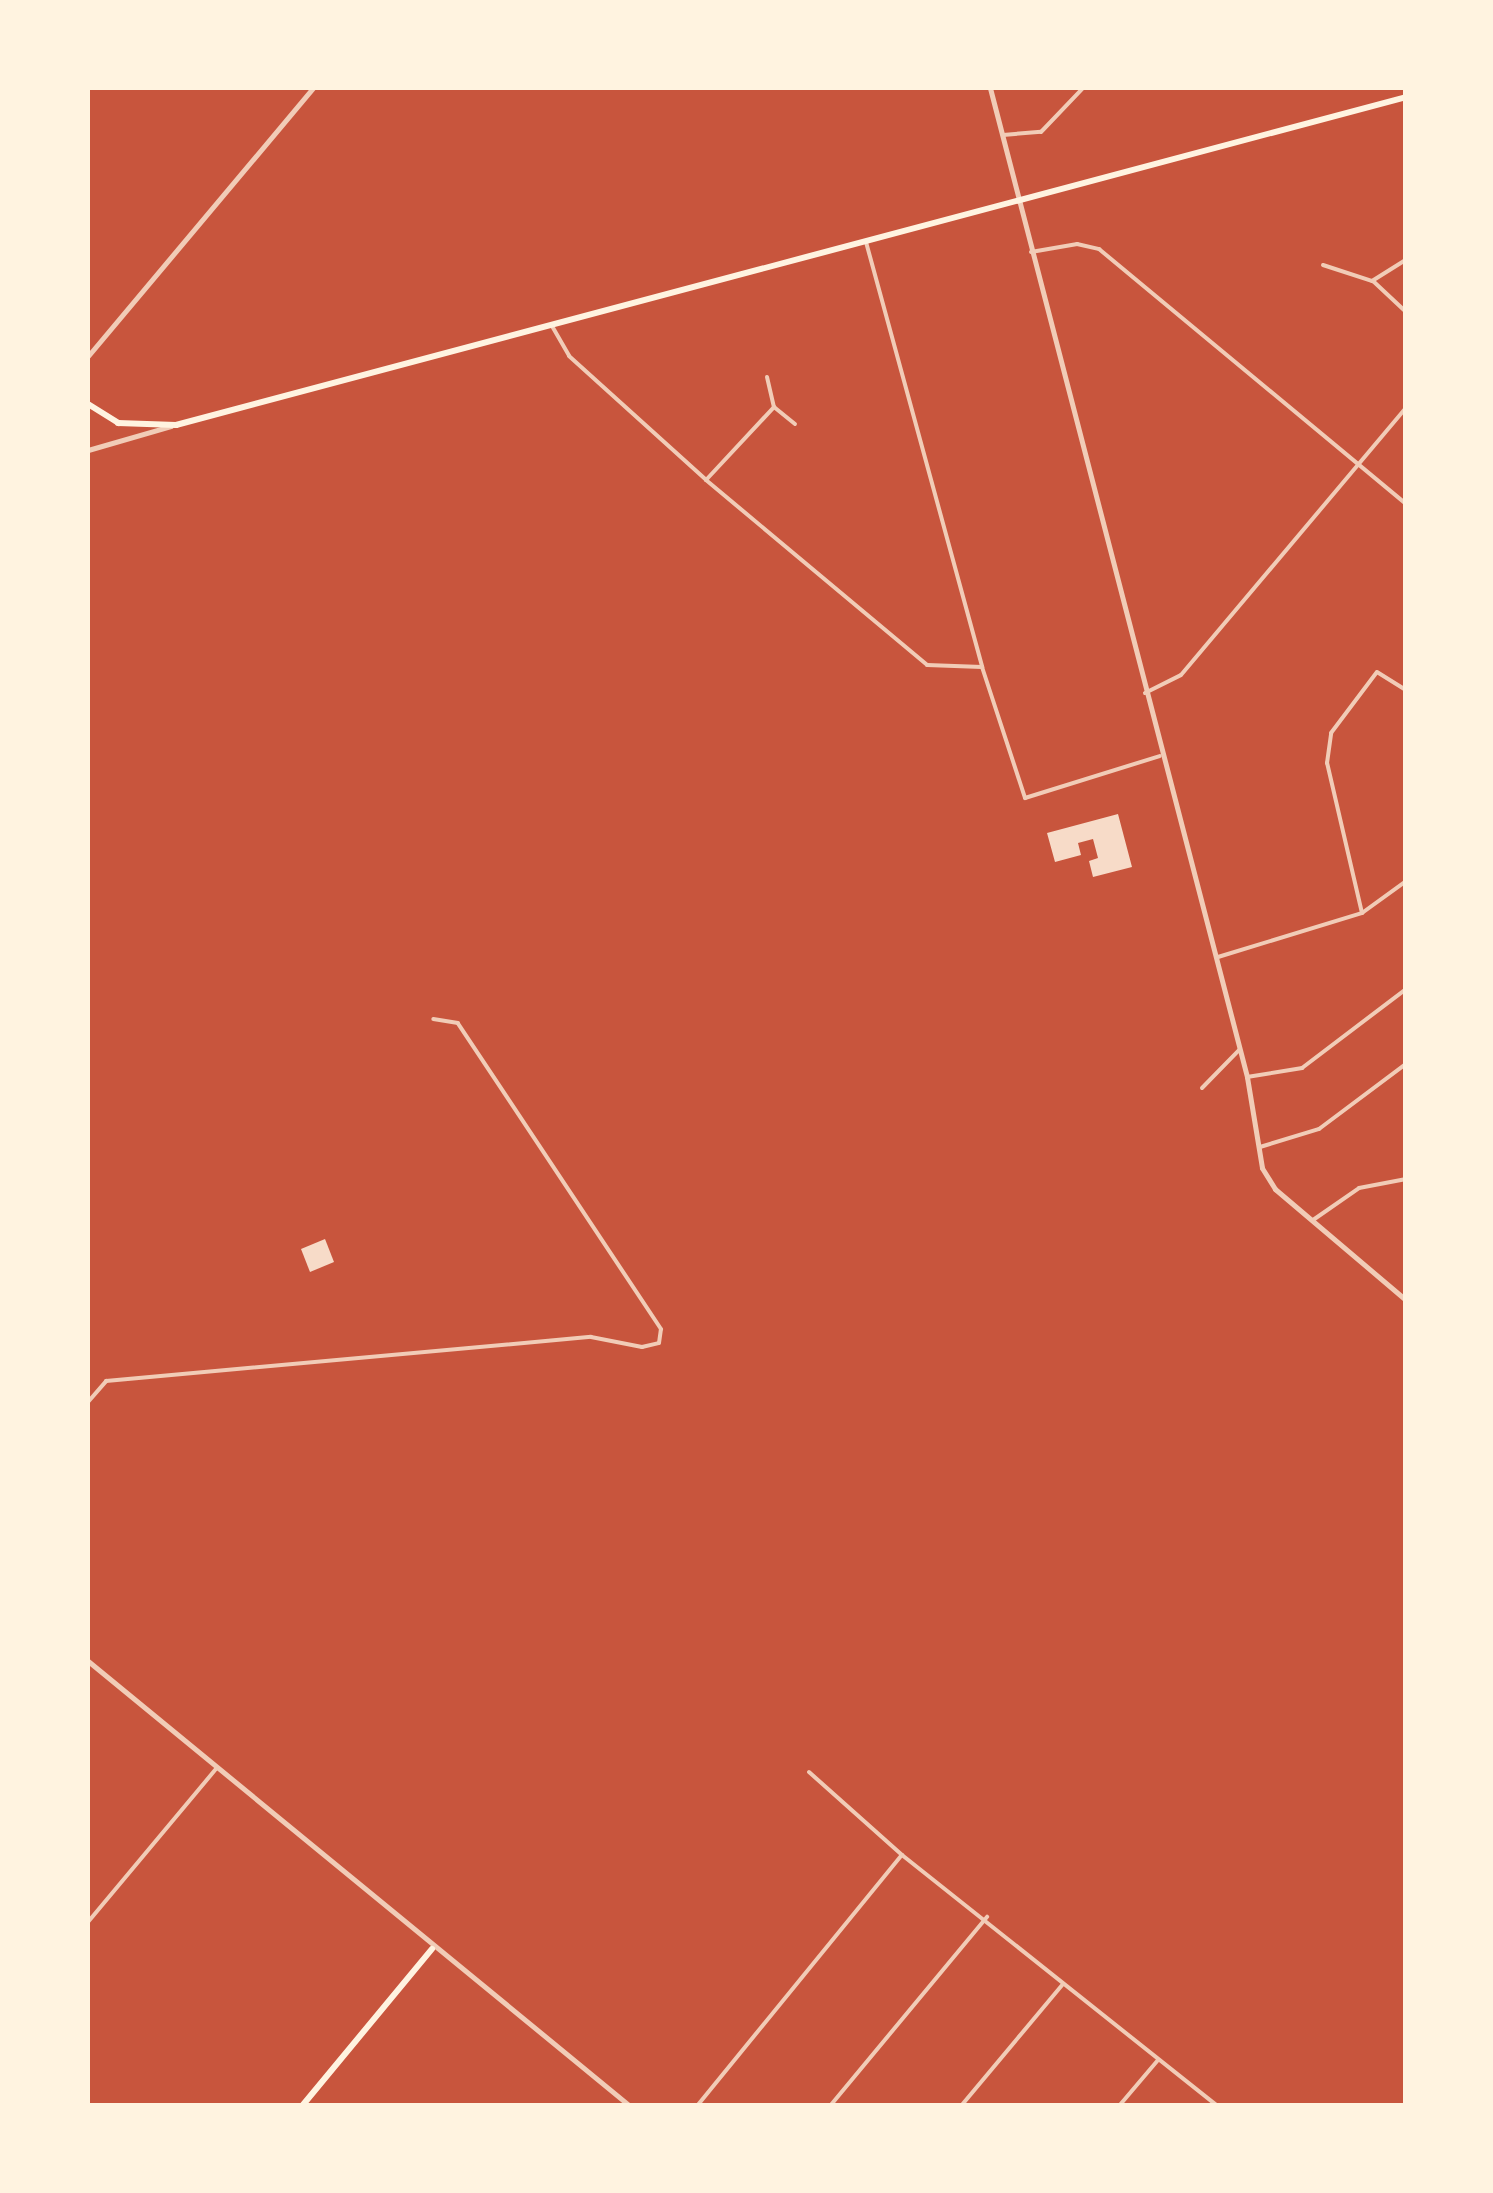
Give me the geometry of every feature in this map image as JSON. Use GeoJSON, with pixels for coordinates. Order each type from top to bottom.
{"type":"FeatureCollection","features":[{"type":"Feature","properties":{"kind":"main road"},"geometry":{"type":"LineString","coordinates":[[88,404],[118,423],[176,425],[1406,97]]}},
{"type":"Feature","properties":{"kind":"main road"},"geometry":{"type":"LineString","coordinates":[[302,2106],[432,1950]]}},
{"type":"Feature","properties":{"kind":"street"},"geometry":{"type":"LineString","coordinates":[[88,356],[313,88]]}},
{"type":"Feature","properties":{"kind":"street"},"geometry":{"type":"LineString","coordinates":[[990,88],[1160,756],[1240,1049],[1265,1176],[1406,1300]]}},
{"type":"Feature","properties":{"kind":"street"},"geometry":{"type":"LineString","coordinates":[[1002,135],[1041,132],[1083,88]]}},
{"type":"Feature","properties":{"kind":"street"},"geometry":{"type":"LineString","coordinates":[[866,240],[982,667],[1025,798],[1160,756]]}},
{"type":"Feature","properties":{"kind":"street"},"geometry":{"type":"LineString","coordinates":[[1032,252],[1067,244],[1099,250],[1406,504]]}},
{"type":"Feature","properties":{"kind":"street"},"geometry":{"type":"LineString","coordinates":[[1372,280],[1406,260]]}},
{"type":"Feature","properties":{"kind":"street"},"geometry":{"type":"LineString","coordinates":[[1323,265],[1372,280],[1406,312]]}},
{"type":"Feature","properties":{"kind":"street"},"geometry":{"type":"LineString","coordinates":[[552,326],[569,356],[706,480],[926,665],[982,667]]}},
{"type":"Feature","properties":{"kind":"street"},"geometry":{"type":"LineString","coordinates":[[766,378],[774,407],[795,424]]}},
{"type":"Feature","properties":{"kind":"street"},"geometry":{"type":"LineString","coordinates":[[706,480],[774,407]]}},
{"type":"Feature","properties":{"kind":"street"},"geometry":{"type":"LineString","coordinates":[[1145,693],[1181,675],[1406,408]]}},
{"type":"Feature","properties":{"kind":"street"},"geometry":{"type":"LineString","coordinates":[[88,450],[176,425]]}},
{"type":"Feature","properties":{"kind":"street"},"geometry":{"type":"LineString","coordinates":[[1362,913],[1327,763],[1331,733],[1377,672],[1406,690]]}},
{"type":"Feature","properties":{"kind":"street"},"geometry":{"type":"LineString","coordinates":[[1216,958],[1362,913],[1406,880]]}},
{"type":"Feature","properties":{"kind":"street"},"geometry":{"type":"LineString","coordinates":[[1247,1078],[1302,1068],[1406,989]]}},
{"type":"Feature","properties":{"kind":"street"},"geometry":{"type":"LineString","coordinates":[[88,1402],[106,1381],[591,1337],[642,1347],[659,1344],[662,1329],[458,1023],[433,1019]]}},
{"type":"Feature","properties":{"kind":"street"},"geometry":{"type":"LineString","coordinates":[[1202,1088],[1240,1049]]}},
{"type":"Feature","properties":{"kind":"street"},"geometry":{"type":"LineString","coordinates":[[1260,1147],[1320,1129],[1406,1064]]}},
{"type":"Feature","properties":{"kind":"street"},"geometry":{"type":"LineString","coordinates":[[1313,1220],[1359,1188],[1406,1179]]}},
{"type":"Feature","properties":{"kind":"street"},"geometry":{"type":"LineString","coordinates":[[88,1661],[432,1950],[630,2106]]}},
{"type":"Feature","properties":{"kind":"street"},"geometry":{"type":"LineString","coordinates":[[88,1922],[216,1769]]}},
{"type":"Feature","properties":{"kind":"street"},"geometry":{"type":"LineString","coordinates":[[809,1772],[902,1856],[987,1917],[1064,1984],[1218,2106]]}},
{"type":"Feature","properties":{"kind":"street"},"geometry":{"type":"LineString","coordinates":[[698,2106],[902,1856]]}},
{"type":"Feature","properties":{"kind":"street"},"geometry":{"type":"LineString","coordinates":[[830,2106],[987,1917]]}},
{"type":"Feature","properties":{"kind":"street"},"geometry":{"type":"LineString","coordinates":[[962,2106],[1064,1984]]}},
{"type":"Feature","properties":{"kind":"street"},"geometry":{"type":"LineString","coordinates":[[1119,2106],[1158,2059]]}},
{"type":"Feature","properties":{"kind":"building"},"geometry":{"type":"Polygon","coordinates":[[[1118,814],[1132,867],[1093,877],[1089,861],[1098,858],[1093,839],[1078,843],[1081,855],[1055,862],[1047,833],[1118,814]]]}},
{"type":"Feature","properties":{"kind":"building"},"geometry":{"type":"Polygon","coordinates":[[[325,1239],[334,1262],[310,1272],[301,1249],[325,1239]]]}}]}
